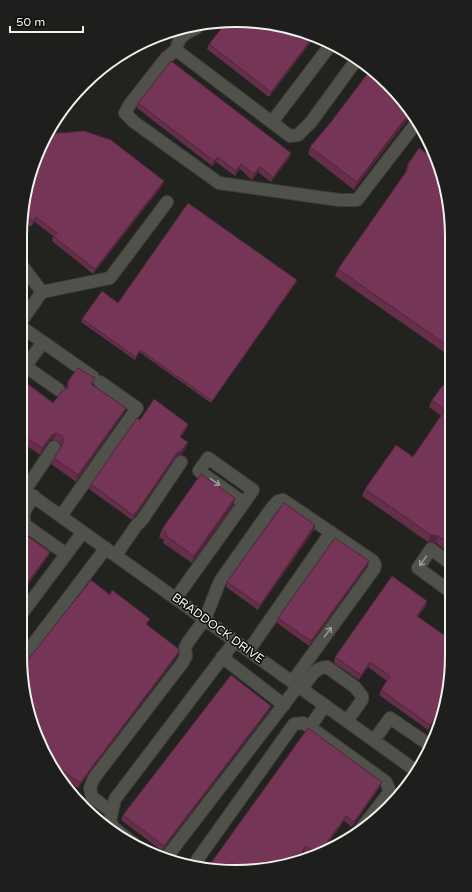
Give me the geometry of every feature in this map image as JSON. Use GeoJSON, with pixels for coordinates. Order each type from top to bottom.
{"type":"FeatureCollection","features":[{"type":"Feature","properties":{"kind":"street"},"geometry":{"type":"LineString","coordinates":[[184,34],[178,41],[176,50],[166,58],[130,104],[125,113],[134,122],[218,183],[339,200],[356,200],[414,126]]}},
{"type":"Feature","properties":{"kind":"street"},"geometry":{"type":"LineString","coordinates":[[272,122],[328,49]]}},
{"type":"Feature","properties":{"kind":"street"},"geometry":{"type":"LineString","coordinates":[[176,50],[290,136],[298,135],[311,122],[354,63]]}},
{"type":"Feature","properties":{"kind":"street"},"geometry":{"type":"LineString","coordinates":[[27,314],[42,292],[110,278],[167,202]]}},
{"type":"Feature","properties":{"kind":"street"},"geometry":{"type":"LineString","coordinates":[[27,272],[42,292]]}},
{"type":"Feature","properties":{"kind":"street"},"geometry":{"type":"LineString","coordinates":[[27,330],[137,408],[61,516]]}},
{"type":"Feature","properties":{"kind":"street"},"geometry":{"type":"LineString","coordinates":[[27,364],[43,342]]}},
{"type":"Feature","properties":{"kind":"street"},"geometry":{"type":"LineString","coordinates":[[27,372],[59,390]]}},
{"type":"Feature","properties":{"kind":"street"},"geometry":{"type":"LineString","coordinates":[[27,489],[54,447]]}},
{"type":"Feature","properties":{"kind":"street"},"geometry":{"type":"LineString","coordinates":[[176,598],[253,490],[208,458]]}},
{"type":"Feature","properties":{"kind":"street"},"geometry":{"type":"LineString","coordinates":[[116,555],[136,526],[142,520],[181,462]]}},
{"type":"Feature","properties":{"kind":"street","name":"BRADDOCK DRIVE"},"geometry":{"type":"LineString","coordinates":[[27,492],[412,768]]}},
{"type":"Feature","properties":{"kind":"street"},"geometry":{"type":"LineString","coordinates":[[112,812],[92,797],[90,788],[94,778],[183,662],[186,656],[185,648],[205,619],[220,581],[271,509],[278,501],[283,500],[373,561],[375,565],[374,569],[305,664],[298,686]]}},
{"type":"Feature","properties":{"kind":"street"},"geometry":{"type":"LineString","coordinates":[[27,526],[66,554]]}},
{"type":"Feature","properties":{"kind":"street"},"geometry":{"type":"LineString","coordinates":[[27,607],[83,532]]}},
{"type":"Feature","properties":{"kind":"street"},"geometry":{"type":"LineString","coordinates":[[249,650],[330,532]]}},
{"type":"Feature","properties":{"kind":"street"},"geometry":{"type":"LineString","coordinates":[[27,652],[106,548]]}},
{"type":"Feature","properties":{"kind":"street"},"geometry":{"type":"LineString","coordinates":[[445,560],[431,550],[418,568],[445,588]]}},
{"type":"Feature","properties":{"kind":"street"},"geometry":{"type":"LineString","coordinates":[[112,824],[110,821],[115,799],[235,641]]}},
{"type":"Feature","properties":{"kind":"street"},"geometry":{"type":"LineString","coordinates":[[222,657],[284,704]]}},
{"type":"Feature","properties":{"kind":"street"},"geometry":{"type":"LineString","coordinates":[[169,854],[298,686],[322,667],[327,667],[350,683],[362,696],[362,700],[347,721]]}},
{"type":"Feature","properties":{"kind":"street"},"geometry":{"type":"LineString","coordinates":[[310,727],[325,705]]}},
{"type":"Feature","properties":{"kind":"street"},"geometry":{"type":"LineString","coordinates":[[374,740],[390,718],[426,742]]}},
{"type":"Feature","properties":{"kind":"street"},"geometry":{"type":"LineString","coordinates":[[197,860],[294,724],[303,723],[310,727],[386,782],[389,789],[388,794],[372,815]]}},
{"type":"Feature","properties":{"kind":"building"},"geometry":{"type":"Polygon","coordinates":[[[223,27],[250,27],[277,31],[310,41],[271,92],[209,44],[223,27]]]}},
{"type":"Feature","properties":{"kind":"building"},"geometry":{"type":"Polygon","coordinates":[[[171,61],[291,153],[273,177],[260,167],[254,174],[241,164],[236,171],[218,157],[214,161],[138,103],[171,61]]]}},
{"type":"Feature","properties":{"kind":"building"},"geometry":{"type":"Polygon","coordinates":[[[367,74],[384,88],[407,116],[357,182],[310,147],[367,74]]]}},
{"type":"Feature","properties":{"kind":"building"},"geometry":{"type":"Polygon","coordinates":[[[84,131],[111,140],[164,181],[95,269],[53,236],[57,233],[36,217],[33,221],[28,217],[31,195],[38,169],[54,133],[84,131]]]}},
{"type":"Feature","properties":{"kind":"building"},"geometry":{"type":"Polygon","coordinates":[[[419,148],[428,155],[441,195],[445,222],[445,344],[338,269],[408,169],[408,164],[419,148]]]}},
{"type":"Feature","properties":{"kind":"building"},"geometry":{"type":"Polygon","coordinates":[[[188,203],[297,280],[212,401],[140,350],[136,357],[82,319],[102,291],[118,303],[188,203]]]}},
{"type":"Feature","properties":{"kind":"building"},"geometry":{"type":"Polygon","coordinates":[[[78,368],[95,378],[91,384],[126,408],[78,475],[54,458],[64,442],[61,435],[56,433],[53,434],[42,448],[27,438],[27,383],[53,403],[62,391],[68,388],[68,381],[78,368]]]}},
{"type":"Feature","properties":{"kind":"building"},"geometry":{"type":"Polygon","coordinates":[[[443,385],[445,386],[445,410],[432,400],[443,385]]]}},
{"type":"Feature","properties":{"kind":"building"},"geometry":{"type":"Polygon","coordinates":[[[154,399],[188,424],[180,437],[188,442],[182,450],[177,453],[133,515],[91,484],[137,418],[140,420],[154,399]]]}},
{"type":"Feature","properties":{"kind":"building"},"geometry":{"type":"Polygon","coordinates":[[[445,410],[445,541],[438,536],[431,535],[365,489],[396,445],[413,457],[445,410]]]}},
{"type":"Feature","properties":{"kind":"building"},"geometry":{"type":"Polygon","coordinates":[[[201,474],[235,498],[194,556],[166,536],[167,533],[162,529],[201,474]]]}},
{"type":"Feature","properties":{"kind":"building"},"geometry":{"type":"Polygon","coordinates":[[[284,503],[315,525],[260,605],[227,582],[284,503]]]}},
{"type":"Feature","properties":{"kind":"building"},"geometry":{"type":"Polygon","coordinates":[[[27,536],[50,552],[27,583],[27,536]]]}},
{"type":"Feature","properties":{"kind":"building"},"geometry":{"type":"Polygon","coordinates":[[[335,538],[369,561],[311,641],[278,618],[335,538]]]}},
{"type":"Feature","properties":{"kind":"building"},"geometry":{"type":"Polygon","coordinates":[[[392,576],[427,601],[417,616],[445,636],[445,670],[436,715],[430,725],[381,690],[390,676],[370,662],[361,675],[335,657],[392,576]]]}},
{"type":"Feature","properties":{"kind":"building"},"geometry":{"type":"Polygon","coordinates":[[[91,580],[110,595],[112,590],[150,619],[146,624],[180,650],[80,783],[60,768],[43,736],[31,697],[27,661],[91,580]]]}},
{"type":"Feature","properties":{"kind":"building"},"geometry":{"type":"Polygon","coordinates":[[[231,675],[271,706],[164,846],[123,815],[231,675]]]}},
{"type":"Feature","properties":{"kind":"building"},"geometry":{"type":"Polygon","coordinates":[[[308,728],[382,782],[354,822],[346,816],[326,844],[316,849],[312,851],[306,846],[299,855],[277,861],[250,865],[222,865],[211,863],[308,728]]]}}]}
